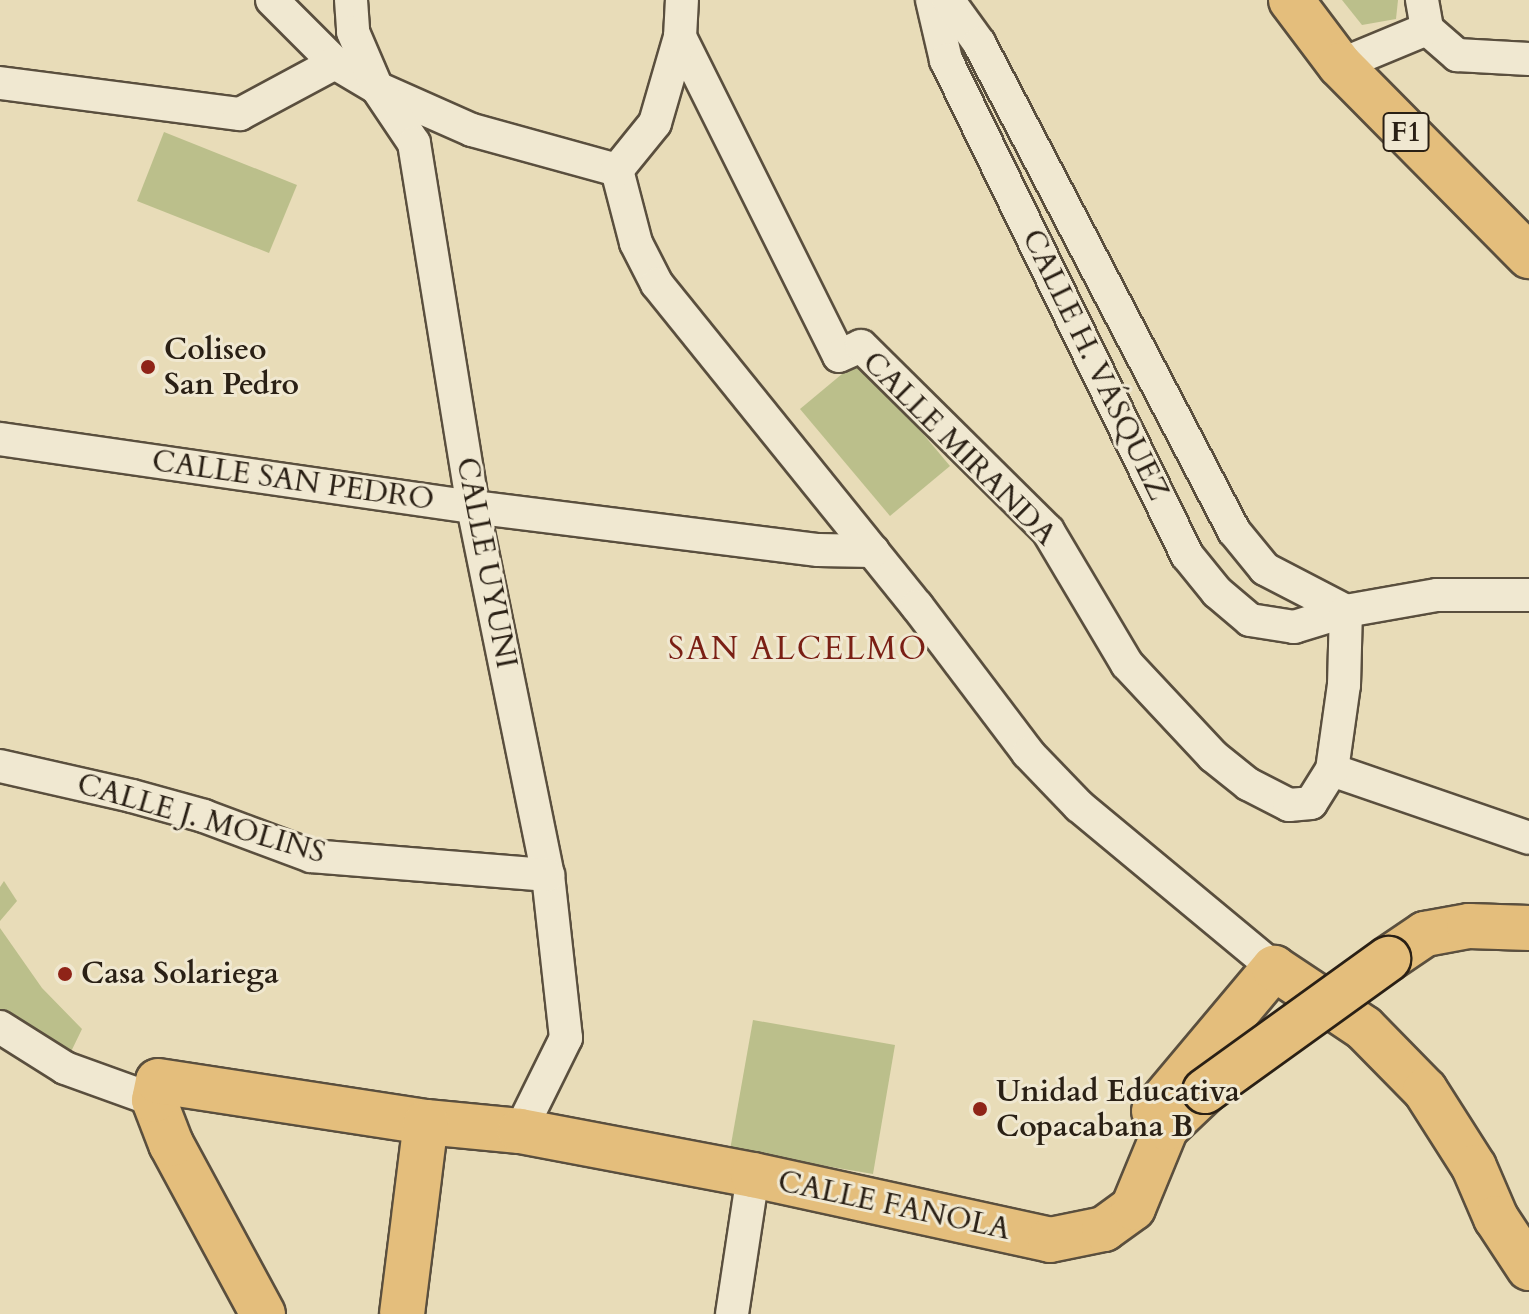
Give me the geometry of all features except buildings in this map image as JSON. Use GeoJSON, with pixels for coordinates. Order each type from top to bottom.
{"type":"FeatureCollection","features":[{"type":"Feature","properties":{"kind":"main road","name":"F1"},"geometry":{"type":"LineString","coordinates":[[1291,0],[1340,65],[1529,256]]}},
{"type":"Feature","properties":{"kind":"main road","name":"CALLE FANOLA"},"geometry":{"type":"LineString","coordinates":[[154,1100],[158,1081],[426,1122],[520,1131],[753,1175],[1050,1240],[1104,1229],[1133,1208],[1166,1128],[1205,1091],[1425,934],[1469,926],[1529,928]]}},
{"type":"Feature","properties":{"kind":"main road"},"geometry":{"type":"LineString","coordinates":[[1150,1168],[1150,1117],[1171,1087],[1274,968],[1364,1028],[1425,1090],[1474,1167],[1496,1218],[1529,1268]]}},
{"type":"Feature","properties":{"kind":"main road"},"geometry":{"type":"LineString","coordinates":[[154,1100],[171,1144],[263,1314]]}},
{"type":"Feature","properties":{"kind":"main road"},"geometry":{"type":"LineString","coordinates":[[402,1314],[426,1122]]}},
{"type":"Feature","properties":{"kind":"street"},"geometry":{"type":"LineString","coordinates":[[272,0],[335,63],[377,88],[472,130],[617,170]]}},
{"type":"Feature","properties":{"kind":"street","name":"CALLE UYUNI"},"geometry":{"type":"LineString","coordinates":[[351,0],[353,32],[377,88],[414,143],[473,507],[548,875],[566,1038],[520,1131]]}},
{"type":"Feature","properties":{"kind":"street"},"geometry":{"type":"LineString","coordinates":[[617,170],[655,123],[680,37],[682,0]]}},
{"type":"Feature","properties":{"kind":"street","name":"CALLE H. VÁSQUEZ"},"geometry":{"type":"LineString","coordinates":[[932,0],[946,60],[1187,555],[1217,592],[1250,620],[1294,627],[1346,611],[1437,595],[1529,595]]}},
{"type":"Feature","properties":{"kind":"street","name":"CALLE H. VÁSQUEZ"},"geometry":{"type":"LineString","coordinates":[[948,0],[979,43],[1234,531],[1265,569],[1346,611]]}},
{"type":"Feature","properties":{"kind":"street"},"geometry":{"type":"LineString","coordinates":[[1340,65],[1424,14],[1457,55],[1529,59]]}},
{"type":"Feature","properties":{"kind":"street","name":"CALLE MIRANDA"},"geometry":{"type":"LineString","coordinates":[[680,37],[839,356],[861,346],[1048,531],[1127,664],[1213,756],[1248,784],[1289,805],[1311,803],[1332,770]]}},
{"type":"Feature","properties":{"kind":"street"},"geometry":{"type":"LineString","coordinates":[[0,83],[240,114],[335,63]]}},
{"type":"Feature","properties":{"kind":"street"},"geometry":{"type":"LineString","coordinates":[[617,170],[636,243],[657,284],[873,551],[1028,753],[1079,806],[1274,968]]}},
{"type":"Feature","properties":{"kind":"street","name":"CALLE SAN PEDRO"},"geometry":{"type":"LineString","coordinates":[[0,439],[473,507],[818,550],[873,551]]}},
{"type":"Feature","properties":{"kind":"street"},"geometry":{"type":"LineString","coordinates":[[1346,611],[1344,685],[1332,770],[1529,838]]}},
{"type":"Feature","properties":{"kind":"street","name":"CALLE J. MOLINS"},"geometry":{"type":"LineString","coordinates":[[0,766],[190,812],[311,856],[548,875]]}},
{"type":"Feature","properties":{"kind":"street"},"geometry":{"type":"LineString","coordinates":[[0,1027],[65,1068],[154,1100]]}},
{"type":"Feature","properties":{"kind":"street"},"geometry":{"type":"LineString","coordinates":[[732,1314],[753,1175]]}},
{"type":"Feature","properties":{"kind":"green space"},"geometry":{"type":"Polygon","coordinates":[[[1342,0],[1398,0],[1396,19],[1362,25],[1342,0]]]}},
{"type":"Feature","properties":{"kind":"green space"},"geometry":{"type":"Polygon","coordinates":[[[164,132],[297,185],[269,253],[137,201],[164,132]]]}},
{"type":"Feature","properties":{"kind":"green space"},"geometry":{"type":"Polygon","coordinates":[[[860,359],[950,466],[890,516],[800,409],[860,359]]]}},
{"type":"Feature","properties":{"kind":"green space"},"geometry":{"type":"Polygon","coordinates":[[[4,881],[17,901],[0,921],[0,887],[4,881]]]}},
{"type":"Feature","properties":{"kind":"green space"},"geometry":{"type":"Polygon","coordinates":[[[0,928],[42,988],[82,1029],[66,1062],[0,1017],[0,928]]]}},
{"type":"Feature","properties":{"kind":"green space"},"geometry":{"type":"Polygon","coordinates":[[[753,1020],[895,1045],[873,1174],[730,1150],[753,1020]]]}},
{"type":"Feature","properties":{"kind":"place","name":"Coliseo San Pedro"},"geometry":{"type":"Point","coordinates":[148,367]}},
{"type":"Feature","properties":{"kind":"place","name":"Casa Solariega"},"geometry":{"type":"Point","coordinates":[65,974]}},
{"type":"Feature","properties":{"kind":"place","name":"Unidad Educativa Copacabana B"},"geometry":{"type":"Point","coordinates":[980,1109]}},
{"type":"Feature","properties":{"kind":"district","name":"SAN ALCELMO"},"geometry":{"type":"Point","coordinates":[798,649]}}]}
